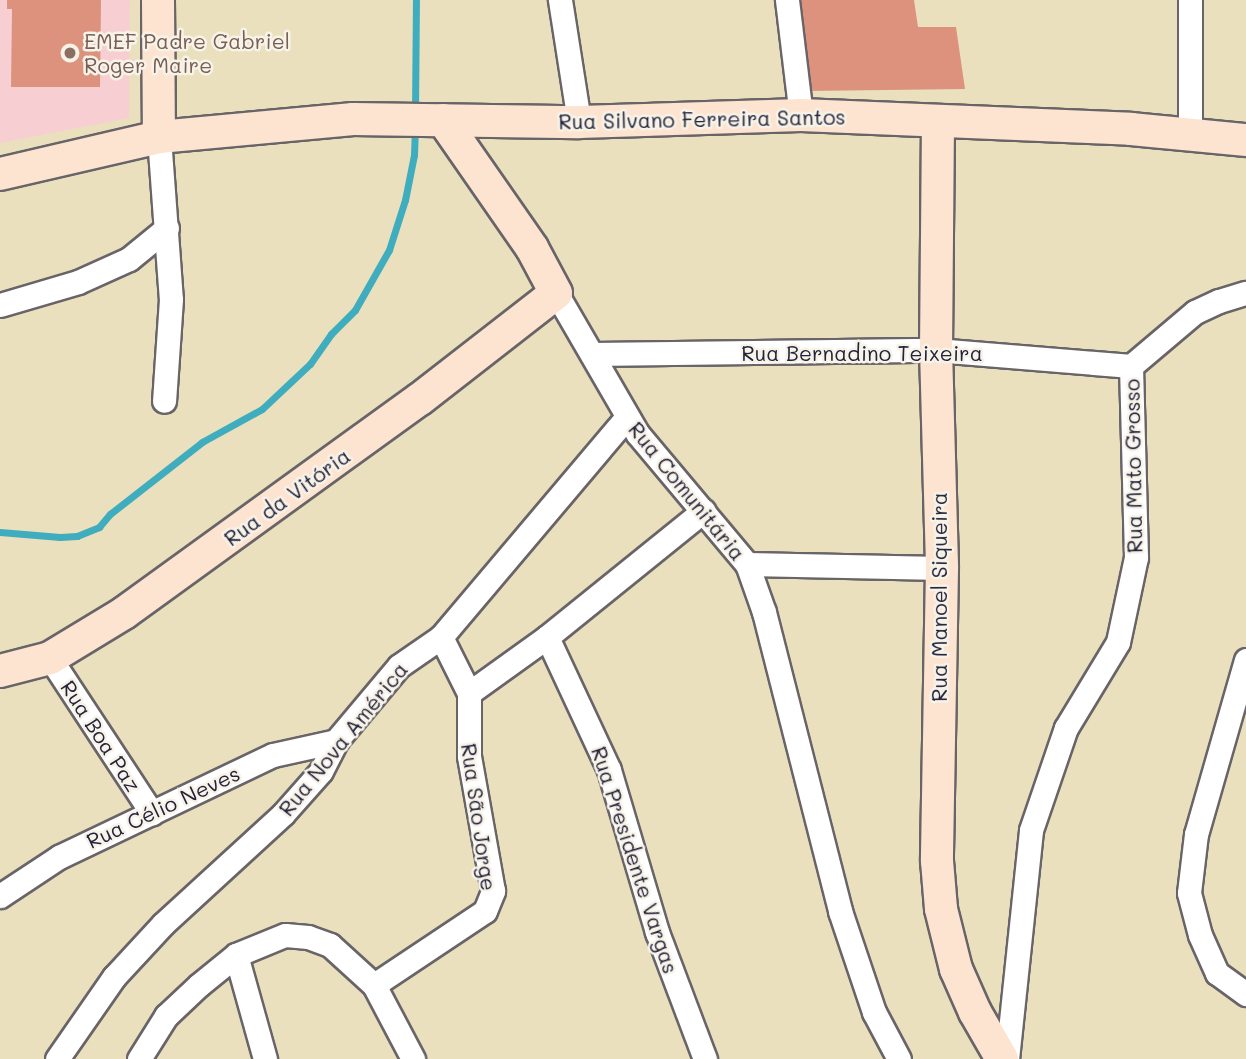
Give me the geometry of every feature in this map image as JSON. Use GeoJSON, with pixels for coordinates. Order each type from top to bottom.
{"type":"FeatureCollection","features":[{"type":"Feature","properties":{"kind":"street"},"geometry":{"type":"LineString","coordinates":[[158,0],[159,137],[171,299],[164,401]]}},
{"type":"Feature","properties":{"kind":"street"},"geometry":{"type":"LineString","coordinates":[[561,0],[579,122]]}},
{"type":"Feature","properties":{"kind":"street"},"geometry":{"type":"LineString","coordinates":[[787,0],[801,115]]}},
{"type":"Feature","properties":{"kind":"street"},"geometry":{"type":"LineString","coordinates":[[1190,0],[1190,134]]}},
{"type":"Feature","properties":{"kind":"street","name":"Rua Silvano Ferreira Santos"},"geometry":{"type":"LineString","coordinates":[[0,174],[159,137],[353,119],[579,122],[801,115],[1190,134],[1246,140]]}},
{"type":"Feature","properties":{"kind":"street","name":"Rua Comunitária"},"geometry":{"type":"LineString","coordinates":[[443,120],[532,248],[637,433],[747,564],[764,612],[840,911],[874,1012],[899,1059]]}},
{"type":"Feature","properties":{"kind":"street","name":"Rua Manoel Siqueira"},"geometry":{"type":"LineString","coordinates":[[939,121],[936,350],[942,568],[937,861],[940,909],[956,969],[975,1012],[1005,1059]]}},
{"type":"Feature","properties":{"kind":"street"},"geometry":{"type":"LineString","coordinates":[[0,305],[78,282],[130,259],[167,228]]}},
{"type":"Feature","properties":{"kind":"street","name":"Rua da Vitória"},"geometry":{"type":"LineString","coordinates":[[0,671],[50,658],[124,613],[250,525],[420,399],[556,293]]}},
{"type":"Feature","properties":{"kind":"street","name":"Rua Mato Grosso"},"geometry":{"type":"LineString","coordinates":[[1005,1059],[1031,830],[1066,728],[1118,642],[1136,557],[1131,366],[1195,312],[1219,300],[1246,293]]}},
{"type":"Feature","properties":{"kind":"street","name":"Rua Bernadino Teixeira"},"geometry":{"type":"LineString","coordinates":[[592,354],[936,350],[1131,366]]}},
{"type":"Feature","properties":{"kind":"street","name":"Rua Nova América"},"geometry":{"type":"LineString","coordinates":[[57,1059],[114,977],[163,924],[283,814],[321,771],[336,741],[398,666],[441,637],[627,416]]}},
{"type":"Feature","properties":{"kind":"street"},"geometry":{"type":"LineString","coordinates":[[469,693],[547,637],[703,511]]}},
{"type":"Feature","properties":{"kind":"street"},"geometry":{"type":"LineString","coordinates":[[747,564],[942,568]]}},
{"type":"Feature","properties":{"kind":"street","name":"Rua São Jorge"},"geometry":{"type":"LineString","coordinates":[[374,985],[468,924],[490,904],[493,891],[469,756],[469,693],[441,637]]}},
{"type":"Feature","properties":{"kind":"street","name":"Rua Presidente Vargas"},"geometry":{"type":"LineString","coordinates":[[547,637],[609,771],[657,932],[705,1059]]}},
{"type":"Feature","properties":{"kind":"street","name":"Rua Boa Paz"},"geometry":{"type":"LineString","coordinates":[[50,658],[152,813]]}},
{"type":"Feature","properties":{"kind":"street"},"geometry":{"type":"LineString","coordinates":[[1246,660],[1196,834],[1189,894],[1200,934],[1217,972],[1246,994]]}},
{"type":"Feature","properties":{"kind":"street","name":"Rua Célio Neves"},"geometry":{"type":"LineString","coordinates":[[0,896],[59,857],[273,755],[336,741]]}},
{"type":"Feature","properties":{"kind":"street"},"geometry":{"type":"LineString","coordinates":[[139,1059],[166,1016],[236,955],[285,935],[307,937],[330,945],[374,985],[413,1059]]}},
{"type":"Feature","properties":{"kind":"street"},"geometry":{"type":"LineString","coordinates":[[236,955],[265,1059]]}},
{"type":"Feature","properties":{"kind":"shaded area","name":"EMEF Padre Gabriel Roger Maire"},"geometry":{"type":"Polygon","coordinates":[[[0,0],[130,0],[129,118],[0,143],[0,0]]]}},
{"type":"Feature","properties":{"kind":"building"},"geometry":{"type":"Polygon","coordinates":[[[7,0],[101,0],[100,87],[11,87],[12,9],[7,9],[7,0]]]}},
{"type":"Feature","properties":{"kind":"building"},"geometry":{"type":"Polygon","coordinates":[[[794,0],[914,0],[918,27],[956,27],[965,89],[807,91],[794,0]]]}},
{"type":"Feature","properties":{"kind":"waterway"},"geometry":{"type":"LineString","coordinates":[[415,111],[416,0]]}},
{"type":"Feature","properties":{"kind":"waterway"},"geometry":{"type":"LineString","coordinates":[[0,532],[60,537],[77,536],[99,527],[110,514],[202,442],[262,409],[310,364],[331,334],[355,310],[389,250],[405,200],[414,155],[415,126]]}},
{"type":"Feature","properties":{"kind":"place","name":"EMEF Padre Gabriel Roger Maire"},"geometry":{"type":"Point","coordinates":[70,53]}}]}
